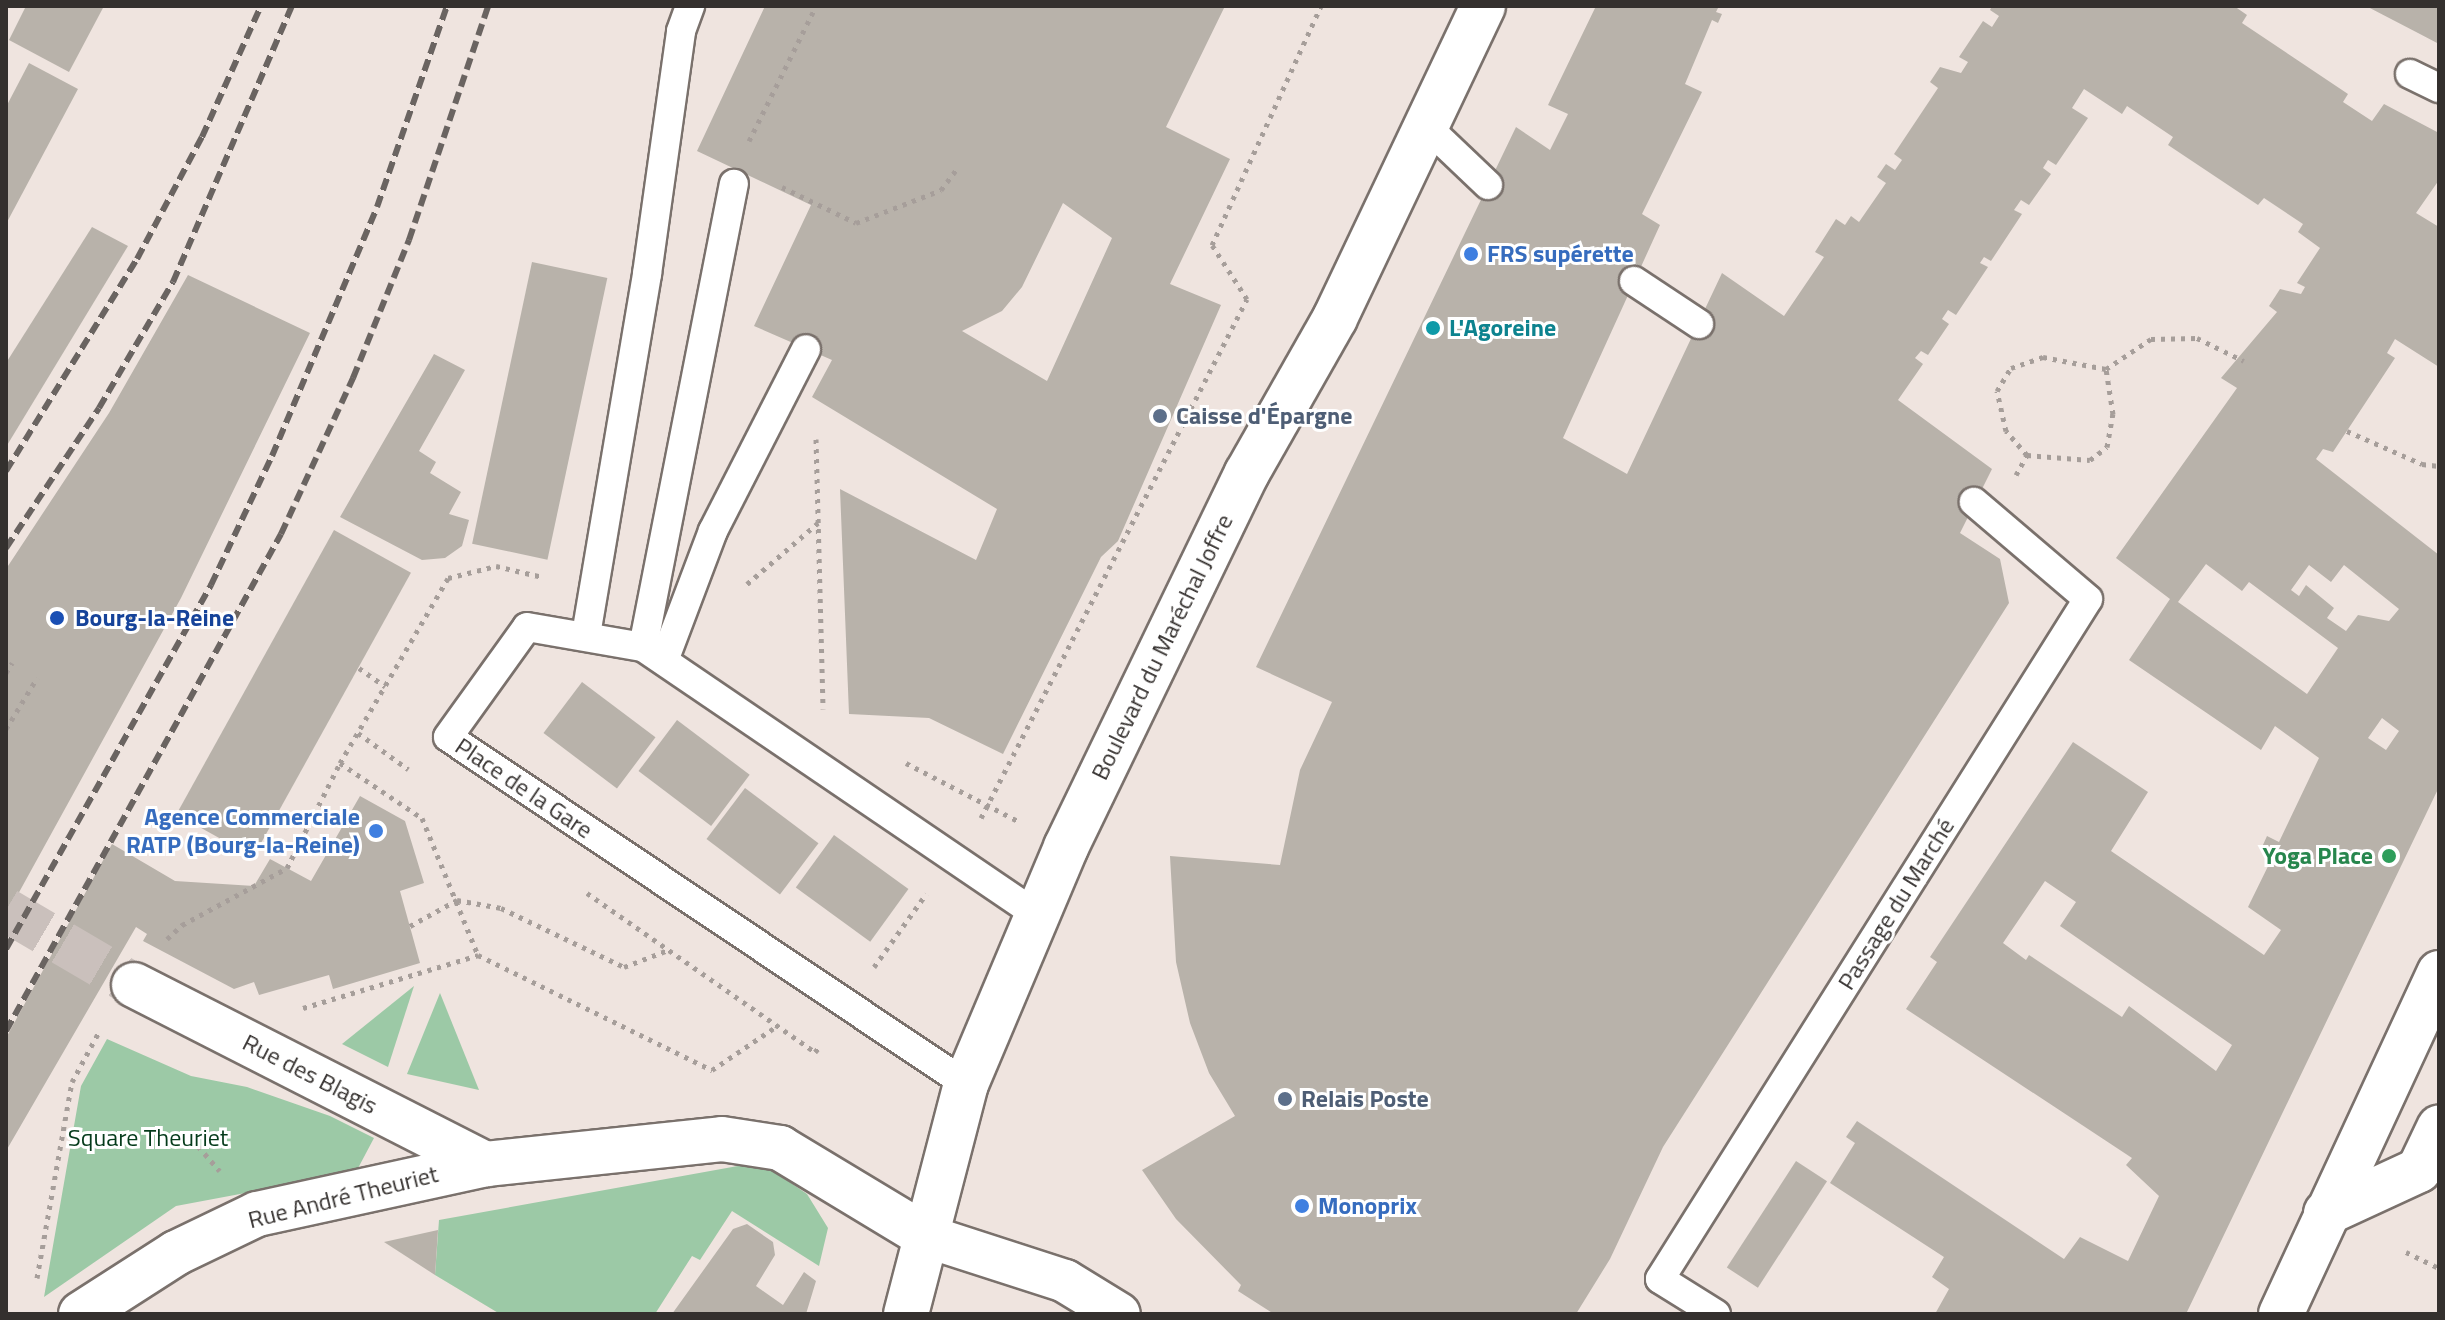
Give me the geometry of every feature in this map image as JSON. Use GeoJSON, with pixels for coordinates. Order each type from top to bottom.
{"type":"FeatureCollection","features":[{"type":"Feature","properties":{"kind":"main road","name":"Boulevard du Maréchal Joffre"},"geometry":{"type":"LineString","coordinates":[[906,1314],[966,1084],[1066,847],[1247,473],[1335,318],[1483,6]]}},
{"type":"Feature","properties":{"kind":"main road"},"geometry":{"type":"LineString","coordinates":[[2281,1314],[2439,973]]}},
{"type":"Feature","properties":{"kind":"main road","name":"Rue des Blagis"},"geometry":{"type":"LineString","coordinates":[[134,985],[486,1164]]}},
{"type":"Feature","properties":{"kind":"main road"},"geometry":{"type":"LineString","coordinates":[[2326,1213],[2419,1170],[2439,1128]]}},
{"type":"Feature","properties":{"kind":"main road"},"geometry":{"type":"LineString","coordinates":[[486,1164],[722,1139],[780,1148],[926,1236]]}},
{"type":"Feature","properties":{"kind":"main road","name":"Rue André Theuriet"},"geometry":{"type":"LineString","coordinates":[[81,1314],[176,1253],[257,1214],[486,1164]]}},
{"type":"Feature","properties":{"kind":"street"},"geometry":{"type":"LineString","coordinates":[[926,1236],[1065,1281],[1119,1314]]}},
{"type":"Feature","properties":{"kind":"lane"},"geometry":{"type":"LineString","coordinates":[[586,635],[647,274],[681,31],[690,6]]}},
{"type":"Feature","properties":{"kind":"lane"},"geometry":{"type":"LineString","coordinates":[[2410,74],[2439,88]]}},
{"type":"Feature","properties":{"kind":"lane"},"geometry":{"type":"LineString","coordinates":[[1425,125],[1488,185]]}},
{"type":"Feature","properties":{"kind":"lane"},"geometry":{"type":"LineString","coordinates":[[654,652],[736,175]]}},
{"type":"Feature","properties":{"kind":"lane"},"geometry":{"type":"LineString","coordinates":[[1634,281],[1699,324]]}},
{"type":"Feature","properties":{"kind":"lane"},"geometry":{"type":"LineString","coordinates":[[654,652],[806,349]]}},
{"type":"Feature","properties":{"kind":"lane","name":"Passage du Marché"},"geometry":{"type":"LineString","coordinates":[[1716,1314],[1660,1279],[2088,599],[1974,502]]}},
{"type":"Feature","properties":{"kind":"lane","name":"Place de la Gare"},"geometry":{"type":"LineString","coordinates":[[966,1084],[448,737],[527,627],[586,635],[654,652],[1037,915]]}},
{"type":"Feature","properties":{"kind":"path"},"geometry":{"type":"LineString","coordinates":[[816,6],[736,175],[856,223],[941,190],[956,170]]}},
{"type":"Feature","properties":{"kind":"path"},"geometry":{"type":"LineString","coordinates":[[340,763],[422,818],[478,955],[712,1070],[777,1026],[815,1052],[989,807],[1247,299],[1212,245],[1321,6]]}},
{"type":"Feature","properties":{"kind":"path"},"geometry":{"type":"LineString","coordinates":[[2106,369],[2113,414],[2107,447],[2090,460],[2027,455],[2006,431],[1997,391],[2011,368],[2043,357],[2106,369],[2151,339],[2197,338],[2244,361]]}},
{"type":"Feature","properties":{"kind":"path"},"geometry":{"type":"LineString","coordinates":[[816,427],[823,720]]}},
{"type":"Feature","properties":{"kind":"path"},"geometry":{"type":"LineString","coordinates":[[2347,431],[2422,464],[2439,466]]}},
{"type":"Feature","properties":{"kind":"path"},"geometry":{"type":"LineString","coordinates":[[2013,480],[2027,455]]}},
{"type":"Feature","properties":{"kind":"path"},"geometry":{"type":"LineString","coordinates":[[741,589],[819,522]]}},
{"type":"Feature","properties":{"kind":"path"},"geometry":{"type":"LineString","coordinates":[[359,668],[385,686],[448,578],[496,566]]}},
{"type":"Feature","properties":{"kind":"path"},"geometry":{"type":"LineString","coordinates":[[6,673],[12,663]]}},
{"type":"Feature","properties":{"kind":"path"},"geometry":{"type":"LineString","coordinates":[[6,729],[37,678]]}},
{"type":"Feature","properties":{"kind":"path"},"geometry":{"type":"LineString","coordinates":[[892,756],[1066,847]]}},
{"type":"Feature","properties":{"kind":"path"},"geometry":{"type":"LineString","coordinates":[[410,926],[457,900],[501,908],[624,967],[668,950]]}},
{"type":"Feature","properties":{"kind":"path"},"geometry":{"type":"LineString","coordinates":[[226,1032],[478,955]]}},
{"type":"Feature","properties":{"kind":"path"},"geometry":{"type":"LineString","coordinates":[[2406,1252],[2439,1268]]}},
{"type":"Feature","properties":{"kind":"green space"},"geometry":{"type":"Polygon","coordinates":[[[414,986],[388,1067],[342,1044],[414,986]]]}},
{"type":"Feature","properties":{"kind":"green space"},"geometry":{"type":"Polygon","coordinates":[[[440,993],[479,1090],[407,1074],[440,993]]]}},
{"type":"Feature","properties":{"kind":"green space","name":"Square Theuriet"},"geometry":{"type":"Polygon","coordinates":[[[107,1039],[191,1076],[247,1087],[330,1116],[374,1138],[356,1172],[176,1206],[44,1297],[81,1086],[107,1039]]]}},
{"type":"Feature","properties":{"kind":"green space"},"geometry":{"type":"Polygon","coordinates":[[[760,1162],[807,1194],[828,1228],[819,1266],[732,1211],[700,1260],[692,1256],[655,1314],[500,1314],[435,1275],[439,1220],[760,1162]]]}},
{"type":"Feature","properties":{"kind":"building"},"geometry":{"type":"Polygon","coordinates":[[[26,6],[104,6],[69,72],[9,40],[26,6]]]}},
{"type":"Feature","properties":{"kind":"building"},"geometry":{"type":"Polygon","coordinates":[[[765,6],[1225,6],[1166,127],[1230,159],[1170,284],[1221,305],[1118,541],[1101,557],[1003,754],[929,718],[849,714],[840,489],[976,560],[997,509],[812,397],[832,360],[754,326],[811,205],[697,151],[765,6]],[[1063,203],[1022,287],[1002,311],[962,331],[1047,381],[1112,238],[1063,203]]]}},
{"type":"Feature","properties":{"kind":"building"},"geometry":{"type":"Polygon","coordinates":[[[1596,6],[1719,6],[1716,12],[1722,14],[1718,23],[1712,20],[1685,84],[1702,92],[1642,214],[1660,225],[1563,438],[1627,474],[1722,273],[1784,316],[1824,257],[1815,252],[1836,219],[1845,225],[1851,216],[1859,222],[1886,183],[1877,177],[1886,164],[1895,170],[1902,160],[1894,154],[1938,88],[1930,82],[1940,67],[1961,73],[1968,62],[1959,57],[1983,21],[1992,27],[1999,16],[1990,10],[1992,6],[2234,6],[2247,15],[2242,23],[2348,94],[2343,102],[2372,121],[2384,104],[2439,133],[2439,180],[2416,213],[2439,227],[2439,367],[2395,339],[2387,353],[2395,358],[2333,452],[2323,449],[2316,459],[2439,555],[2439,787],[2186,1314],[1935,1314],[1949,1289],[1932,1277],[1944,1257],[1830,1183],[1855,1143],[1846,1137],[1857,1121],[2064,1259],[2080,1237],[2128,1261],[2159,1196],[2126,1165],[2132,1158],[1906,1009],[1937,962],[1930,957],[2073,742],[2148,792],[2111,851],[2264,955],[2281,930],[2248,907],[2275,852],[2262,847],[2267,836],[2279,842],[2319,758],[2275,726],[2261,750],[2129,660],[2170,599],[2116,558],[2237,388],[2221,378],[2277,312],[2269,306],[2280,289],[2301,294],[2305,287],[2297,283],[2320,248],[2298,232],[2303,224],[2264,198],[2258,205],[2168,145],[2173,137],[2127,106],[2122,114],[2084,89],[2072,108],[2088,118],[2056,165],[2048,160],[2043,168],[2051,174],[2029,205],[2021,200],[2014,210],[2022,214],[1991,261],[1984,257],[1980,263],[1988,267],[1956,315],[1948,310],[1942,319],[1949,324],[1928,355],[1921,351],[1915,358],[1923,364],[1898,400],[1992,469],[1960,533],[2000,559],[2009,603],[1663,1147],[1610,1259],[1576,1314],[1274,1314],[1238,1291],[1241,1285],[1176,1219],[1142,1170],[1235,1116],[1209,1073],[1190,1023],[1176,962],[1170,856],[1280,865],[1300,770],[1332,702],[1256,667],[1516,127],[1550,150],[1568,114],[1548,105],[1596,6]],[[2206,564],[2178,602],[2307,694],[2338,648],[2249,582],[2242,591],[2206,564]],[[2309,565],[2291,590],[2299,596],[2306,585],[2334,608],[2327,618],[2346,631],[2358,615],[2389,621],[2399,609],[2344,565],[2331,582],[2309,565]],[[2382,718],[2368,738],[2386,750],[2399,731],[2382,718]],[[2045,881],[2003,943],[2026,960],[2029,955],[2122,1017],[2129,1006],[2216,1071],[2232,1045],[2060,926],[2076,902],[2045,881]]]}},
{"type":"Feature","properties":{"kind":"building"},"geometry":{"type":"Polygon","coordinates":[[[2366,6],[2439,6],[2439,44],[2418,33],[2366,6]]]}},
{"type":"Feature","properties":{"kind":"building"},"geometry":{"type":"Polygon","coordinates":[[[29,63],[78,89],[6,224],[6,107],[29,63]]]}},
{"type":"Feature","properties":{"kind":"building"},"geometry":{"type":"Polygon","coordinates":[[[92,227],[128,246],[6,447],[6,363],[92,227]]]}},
{"type":"Feature","properties":{"kind":"building"},"geometry":{"type":"Polygon","coordinates":[[[532,262],[607,278],[547,560],[472,544],[532,262]]]}},
{"type":"Feature","properties":{"kind":"building","name":"Bourg-la-Reine"},"geometry":{"type":"Polygon","coordinates":[[[188,275],[310,333],[181,598],[6,916],[6,569],[109,413],[188,275]]]}},
{"type":"Feature","properties":{"kind":"building"},"geometry":{"type":"Polygon","coordinates":[[[434,354],[465,370],[419,451],[436,462],[430,473],[461,492],[449,514],[469,520],[462,546],[445,558],[422,560],[340,517],[434,354]]]}},
{"type":"Feature","properties":{"kind":"building","name":"Bourg-la-Reine"},"geometry":{"type":"Polygon","coordinates":[[[334,530],[411,573],[253,857],[176,814],[334,530]]]}},
{"type":"Feature","properties":{"kind":"building"},"geometry":{"type":"Polygon","coordinates":[[[582,682],[655,737],[617,788],[543,733],[582,682]]]}},
{"type":"Feature","properties":{"kind":"building"},"geometry":{"type":"Polygon","coordinates":[[[677,720],[750,775],[711,826],[638,771],[677,720]]]}},
{"type":"Feature","properties":{"kind":"building"},"geometry":{"type":"Polygon","coordinates":[[[745,788],[818,843],[780,894],[706,839],[745,788]]]}},
{"type":"Feature","properties":{"kind":"building"},"geometry":{"type":"Polygon","coordinates":[[[360,796],[405,821],[424,883],[400,891],[420,963],[333,989],[329,975],[259,995],[254,982],[234,989],[143,941],[147,934],[136,927],[6,1151],[6,1038],[112,844],[175,881],[254,886],[270,859],[311,881],[360,796]]]}},
{"type":"Feature","properties":{"kind":"building"},"geometry":{"type":"Polygon","coordinates":[[[834,835],[908,889],[870,942],[796,888],[834,835]]]}},
{"type":"Feature","properties":{"kind":"building"},"geometry":{"type":"Polygon","coordinates":[[[1796,1161],[1827,1181],[1758,1288],[1727,1268],[1796,1161]]]}},
{"type":"Feature","properties":{"kind":"building"},"geometry":{"type":"Polygon","coordinates":[[[747,1224],[773,1242],[775,1255],[756,1286],[783,1305],[804,1272],[816,1281],[806,1314],[672,1314],[733,1229],[747,1224]]]}},
{"type":"Feature","properties":{"kind":"building"},"geometry":{"type":"Polygon","coordinates":[[[438,1230],[435,1275],[384,1242],[438,1230]]]}},
{"type":"Feature","properties":{"kind":"tunnel"},"geometry":{"type":"LineString","coordinates":[[6,910],[134,985]]}},
{"type":"Feature","properties":{"kind":"railway"},"geometry":{"type":"LineString","coordinates":[[6,471],[137,259],[202,137],[261,6]]}},
{"type":"Feature","properties":{"kind":"railway"},"geometry":{"type":"LineString","coordinates":[[6,548],[99,408],[173,282],[292,6]]}},
{"type":"Feature","properties":{"kind":"railway"},"geometry":{"type":"LineString","coordinates":[[6,949],[211,585],[272,456],[377,207],[447,6]]}},
{"type":"Feature","properties":{"kind":"railway"},"geometry":{"type":"LineString","coordinates":[[6,1031],[281,534],[353,378],[409,240],[488,6]]}},
{"type":"Feature","properties":{"kind":"place","name":"FRS supérette"},"geometry":{"type":"Point","coordinates":[1471,254]}},
{"type":"Feature","properties":{"kind":"place","name":"L'Agoreine"},"geometry":{"type":"Point","coordinates":[1433,328]}},
{"type":"Feature","properties":{"kind":"place","name":"Caisse d'Épargne"},"geometry":{"type":"Point","coordinates":[1160,416]}},
{"type":"Feature","properties":{"kind":"place","name":"Bourg-la-Reine"},"geometry":{"type":"Point","coordinates":[57,618]}},
{"type":"Feature","properties":{"kind":"place","name":"Agence Commerciale RATP (Bourg-la-Reine)"},"geometry":{"type":"Point","coordinates":[376,831]}},
{"type":"Feature","properties":{"kind":"place","name":"Yoga Place"},"geometry":{"type":"Point","coordinates":[2389,856]}},
{"type":"Feature","properties":{"kind":"place","name":"Relais Poste"},"geometry":{"type":"Point","coordinates":[1285,1099]}},
{"type":"Feature","properties":{"kind":"place","name":"Monoprix"},"geometry":{"type":"Point","coordinates":[1302,1206]}}]}
